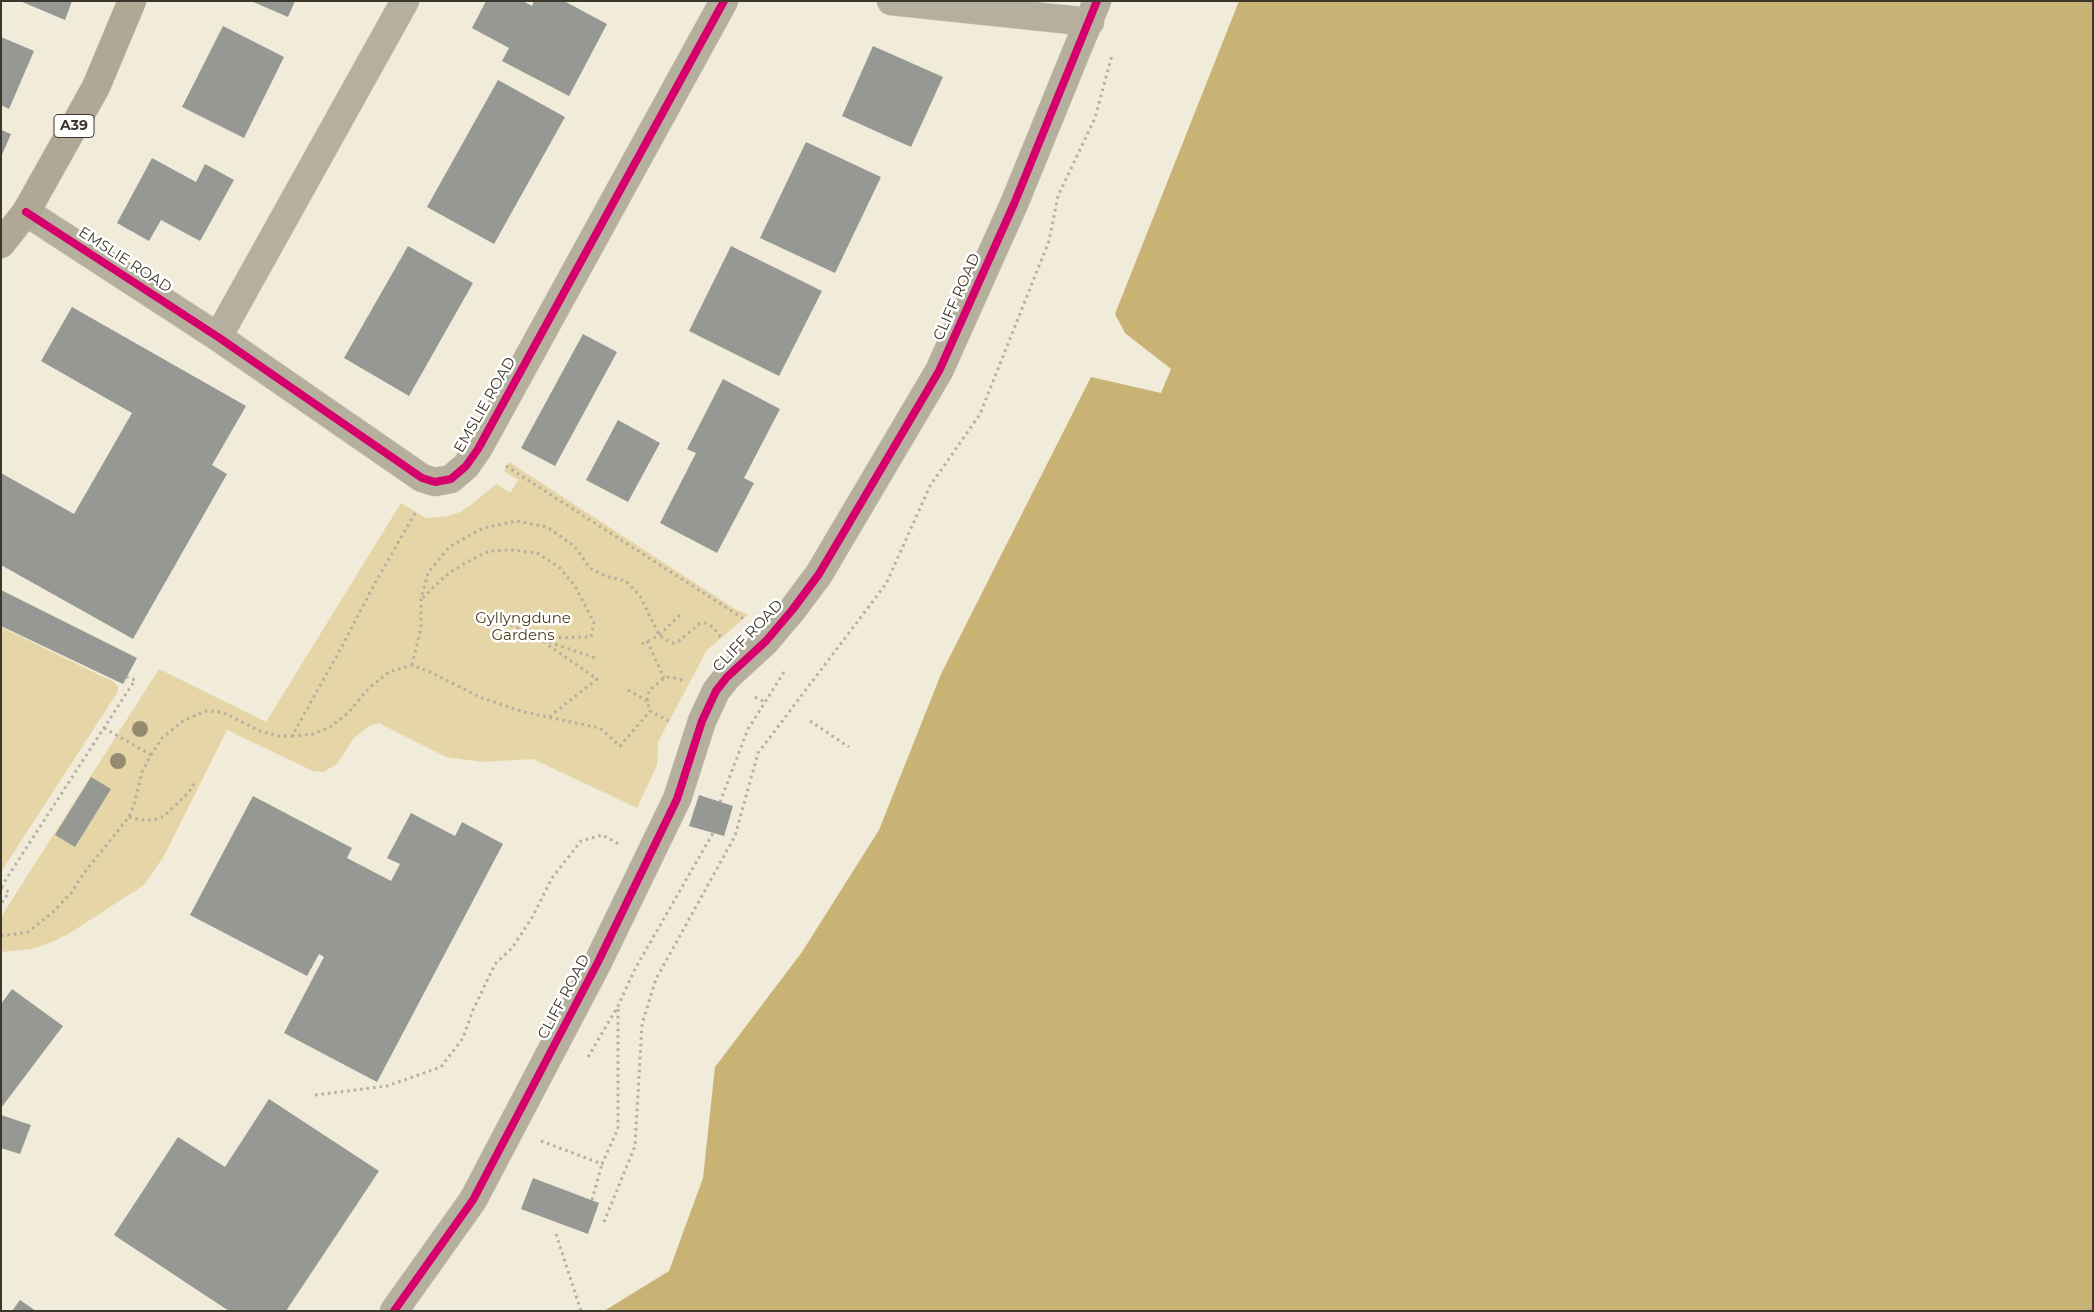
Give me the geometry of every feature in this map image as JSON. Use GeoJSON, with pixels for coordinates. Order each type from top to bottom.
{"type":"FeatureCollection","features":[{"type":"Feature","properties":{"kind":"main road","name":"A39"},"geometry":{"type":"LineString","coordinates":[[1,244],[26,212],[96,87],[132,1]]}},
{"type":"Feature","properties":{"kind":"street"},"geometry":{"type":"LineString","coordinates":[[218,337],[405,1]]}},
{"type":"Feature","properties":{"kind":"street","name":"EMSLIE ROAD"},"geometry":{"type":"LineString","coordinates":[[26,212],[218,337],[422,478],[435,482],[451,479],[466,466],[478,449],[724,1]]}},
{"type":"Feature","properties":{"kind":"street"},"geometry":{"type":"LineString","coordinates":[[891,1],[1094,12]]}},
{"type":"Feature","properties":{"kind":"street","name":"CLIFF ROAD"},"geometry":{"type":"LineString","coordinates":[[394,1311],[473,1200],[598,962],[677,799],[702,721],[716,691],[742,661],[766,641],[793,610],[819,574],[939,371],[1014,204],[1094,12]]}},
{"type":"Feature","properties":{"kind":"path"},"geometry":{"type":"LineString","coordinates":[[604,1222],[635,1146],[642,1024],[656,979],[735,836],[758,753],[886,584],[930,486],[980,414],[1049,241],[1058,196],[1095,118],[1113,54]]}},
{"type":"Feature","properties":{"kind":"path"},"geometry":{"type":"LineString","coordinates":[[507,466],[744,619]]}},
{"type":"Feature","properties":{"kind":"path"},"geometry":{"type":"LineString","coordinates":[[292,736],[376,580],[435,482]]}},
{"type":"Feature","properties":{"kind":"path"},"geometry":{"type":"LineString","coordinates":[[412,665],[421,628],[422,599],[428,573],[449,547],[483,528],[518,521],[547,526],[574,546],[590,568],[605,576],[626,580],[640,596],[659,635],[668,641],[674,643],[679,641],[699,624],[706,623],[713,627],[727,645]]}},
{"type":"Feature","properties":{"kind":"path"},"geometry":{"type":"LineString","coordinates":[[422,599],[445,576],[465,563],[489,552],[513,550],[537,552],[559,567],[575,586],[594,623],[591,637],[538,638]]}},
{"type":"Feature","properties":{"kind":"path"},"geometry":{"type":"LineString","coordinates":[[642,644],[659,635],[682,613]]}},
{"type":"Feature","properties":{"kind":"path"},"geometry":{"type":"LineString","coordinates":[[499,619],[538,638],[595,658]]}},
{"type":"Feature","properties":{"kind":"path"},"geometry":{"type":"LineString","coordinates":[[538,638],[597,679],[549,717]]}},
{"type":"Feature","properties":{"kind":"path"},"geometry":{"type":"LineString","coordinates":[[647,641],[664,678]]}},
{"type":"Feature","properties":{"kind":"path"},"geometry":{"type":"LineString","coordinates":[[1,936],[28,932],[53,912],[71,893],[84,873],[129,817],[142,772],[162,738],[182,721],[205,711],[222,712],[260,731],[279,736],[313,734],[330,727],[348,712],[369,688],[388,672],[412,665],[482,698],[524,712],[600,728],[620,746],[650,711]]}},
{"type":"Feature","properties":{"kind":"path"},"geometry":{"type":"LineString","coordinates":[[1,904],[9,892],[1,887],[135,680],[128,677]]}},
{"type":"Feature","properties":{"kind":"path"},"geometry":{"type":"LineString","coordinates":[[676,724],[650,711],[647,701],[649,691],[664,678],[670,677],[687,682]]}},
{"type":"Feature","properties":{"kind":"path"},"geometry":{"type":"LineString","coordinates":[[628,690],[647,701]]}},
{"type":"Feature","properties":{"kind":"path"},"geometry":{"type":"LineString","coordinates":[[763,693],[769,696]]}},
{"type":"Feature","properties":{"kind":"path"},"geometry":{"type":"LineString","coordinates":[[754,696],[765,702]]}},
{"type":"Feature","properties":{"kind":"path"},"geometry":{"type":"LineString","coordinates":[[810,721],[849,747]]}},
{"type":"Feature","properties":{"kind":"path"},"geometry":{"type":"LineString","coordinates":[[104,728],[151,755]]}},
{"type":"Feature","properties":{"kind":"path"},"geometry":{"type":"LineString","coordinates":[[129,817],[141,820],[154,820],[164,816],[189,792],[196,781]]}},
{"type":"Feature","properties":{"kind":"path"},"geometry":{"type":"LineString","coordinates":[[585,1060],[618,1006],[635,969],[713,833]]}},
{"type":"Feature","properties":{"kind":"path"},"geometry":{"type":"LineString","coordinates":[[315,1095],[387,1086],[441,1067],[463,1038],[473,1010],[494,964],[512,948],[533,916],[552,878],[581,841],[602,835],[649,859]]}},
{"type":"Feature","properties":{"kind":"path"},"geometry":{"type":"LineString","coordinates":[[592,1200],[602,1164],[618,1129],[618,1006]]}},
{"type":"Feature","properties":{"kind":"path"},"geometry":{"type":"LineString","coordinates":[[536,1149],[545,1133]]}},
{"type":"Feature","properties":{"kind":"path"},"geometry":{"type":"LineString","coordinates":[[540,1141],[602,1164]]}},
{"type":"Feature","properties":{"kind":"path"},"geometry":{"type":"LineString","coordinates":[[556,1234],[581,1311]]}},
{"type":"Feature","properties":{"kind":"green space","name":"Gyllyngdune Gardens"},"geometry":{"type":"Polygon","coordinates":[[[509,462],[735,609],[748,615],[707,650],[658,742],[657,765],[637,808],[533,759],[482,762],[446,757],[379,723],[369,726],[354,738],[337,764],[323,772],[313,771],[227,730],[164,856],[144,885],[70,933],[52,942],[32,949],[1,952],[1,917],[159,669],[266,722],[401,503],[426,518],[448,516],[460,512],[496,484],[510,493],[518,480],[504,471],[509,462]]]}},
{"type":"Feature","properties":{"kind":"green space"},"geometry":{"type":"Polygon","coordinates":[[[1,627],[114,682],[118,687],[117,693],[1,872],[1,627]]]}},
{"type":"Feature","properties":{"kind":"shaded area"},"geometry":{"type":"Polygon","coordinates":[[[1239,1],[2093,1],[2093,1311],[604,1311],[669,1271],[703,1178],[715,1067],[802,952],[879,830],[941,674],[1091,377],[1161,393],[1171,369],[1125,333],[1115,314],[1239,1]]]}},
{"type":"Feature","properties":{"kind":"building"},"geometry":{"type":"Polygon","coordinates":[[[20,1],[72,1],[65,20],[20,1]]]}},
{"type":"Feature","properties":{"kind":"building"},"geometry":{"type":"Polygon","coordinates":[[[251,1],[295,1],[288,17],[251,1]]]}},
{"type":"Feature","properties":{"kind":"building"},"geometry":{"type":"Polygon","coordinates":[[[486,1],[523,1],[532,6],[534,1],[564,1],[607,24],[569,96],[502,61],[509,48],[472,28],[486,1]]]}},
{"type":"Feature","properties":{"kind":"building"},"geometry":{"type":"Polygon","coordinates":[[[223,26],[284,57],[244,138],[182,107],[223,26]]]}},
{"type":"Feature","properties":{"kind":"building"},"geometry":{"type":"Polygon","coordinates":[[[1,37],[34,51],[9,109],[1,105],[1,37]]]}},
{"type":"Feature","properties":{"kind":"building"},"geometry":{"type":"Polygon","coordinates":[[[873,46],[943,77],[911,147],[842,116],[873,46]]]}},
{"type":"Feature","properties":{"kind":"building"},"geometry":{"type":"Polygon","coordinates":[[[498,80],[565,117],[494,244],[427,207],[498,80]]]}},
{"type":"Feature","properties":{"kind":"building"},"geometry":{"type":"Polygon","coordinates":[[[1,130],[11,134],[1,157],[1,130]]]}},
{"type":"Feature","properties":{"kind":"building"},"geometry":{"type":"Polygon","coordinates":[[[806,142],[881,177],[835,273],[760,238],[806,142]]]}},
{"type":"Feature","properties":{"kind":"building"},"geometry":{"type":"Polygon","coordinates":[[[152,158],[196,182],[205,164],[234,180],[200,241],[161,220],[149,241],[117,223],[152,158]]]}},
{"type":"Feature","properties":{"kind":"building"},"geometry":{"type":"Polygon","coordinates":[[[408,246],[473,283],[409,396],[344,358],[408,246]]]}},
{"type":"Feature","properties":{"kind":"building"},"geometry":{"type":"Polygon","coordinates":[[[731,246],[822,291],[779,376],[689,331],[731,246]]]}},
{"type":"Feature","properties":{"kind":"building"},"geometry":{"type":"Polygon","coordinates":[[[72,307],[246,406],[212,465],[227,474],[133,639],[1,565],[1,473],[74,514],[132,413],[41,361],[72,307]]]}},
{"type":"Feature","properties":{"kind":"building"},"geometry":{"type":"Polygon","coordinates":[[[583,334],[617,352],[555,466],[521,448],[583,334]]]}},
{"type":"Feature","properties":{"kind":"building"},"geometry":{"type":"Polygon","coordinates":[[[723,379],[780,409],[744,478],[754,483],[717,553],[660,523],[696,453],[687,449],[723,379]]]}},
{"type":"Feature","properties":{"kind":"building"},"geometry":{"type":"Polygon","coordinates":[[[618,420],[660,443],[628,502],[586,480],[618,420]]]}},
{"type":"Feature","properties":{"kind":"building"},"geometry":{"type":"Polygon","coordinates":[[[1,590],[137,658],[123,684],[1,626],[1,590]]]}},
{"type":"Feature","properties":{"kind":"building"},"geometry":{"type":"Polygon","coordinates":[[[91,777],[111,789],[75,847],[55,835],[91,777]]]}},
{"type":"Feature","properties":{"kind":"building"},"geometry":{"type":"Polygon","coordinates":[[[699,795],[733,806],[724,836],[689,826],[699,795]]]}},
{"type":"Feature","properties":{"kind":"building"},"geometry":{"type":"Polygon","coordinates":[[[253,796],[352,848],[347,858],[391,881],[400,864],[387,858],[411,813],[455,836],[462,822],[503,844],[377,1082],[284,1033],[324,957],[319,954],[307,976],[190,915],[253,796]]]}},
{"type":"Feature","properties":{"kind":"building"},"geometry":{"type":"Polygon","coordinates":[[[12,989],[63,1026],[1,1108],[1,1004],[12,989]]]}},
{"type":"Feature","properties":{"kind":"building"},"geometry":{"type":"Polygon","coordinates":[[[269,1099],[379,1171],[286,1311],[229,1311],[114,1235],[178,1137],[225,1167],[269,1099]]]}},
{"type":"Feature","properties":{"kind":"building"},"geometry":{"type":"Polygon","coordinates":[[[1,1115],[31,1125],[20,1154],[1,1148],[1,1115]]]}},
{"type":"Feature","properties":{"kind":"building"},"geometry":{"type":"Polygon","coordinates":[[[533,1178],[599,1203],[588,1234],[521,1209],[533,1178]]]}},
{"type":"Feature","properties":{"kind":"building"},"geometry":{"type":"Polygon","coordinates":[[[20,1300],[36,1311],[12,1311],[20,1300]]]}},
{"type":"Feature","properties":{"kind":"cycle path"},"geometry":{"type":"LineString","coordinates":[[26,212],[218,337],[422,478],[435,482],[451,479],[466,466],[478,449],[724,1]]}},
{"type":"Feature","properties":{"kind":"cycle path"},"geometry":{"type":"LineString","coordinates":[[394,1311],[473,1200],[598,962],[677,799],[702,721],[716,691],[727,677],[766,641],[819,574],[939,371],[1014,204],[1097,1]]}}]}
